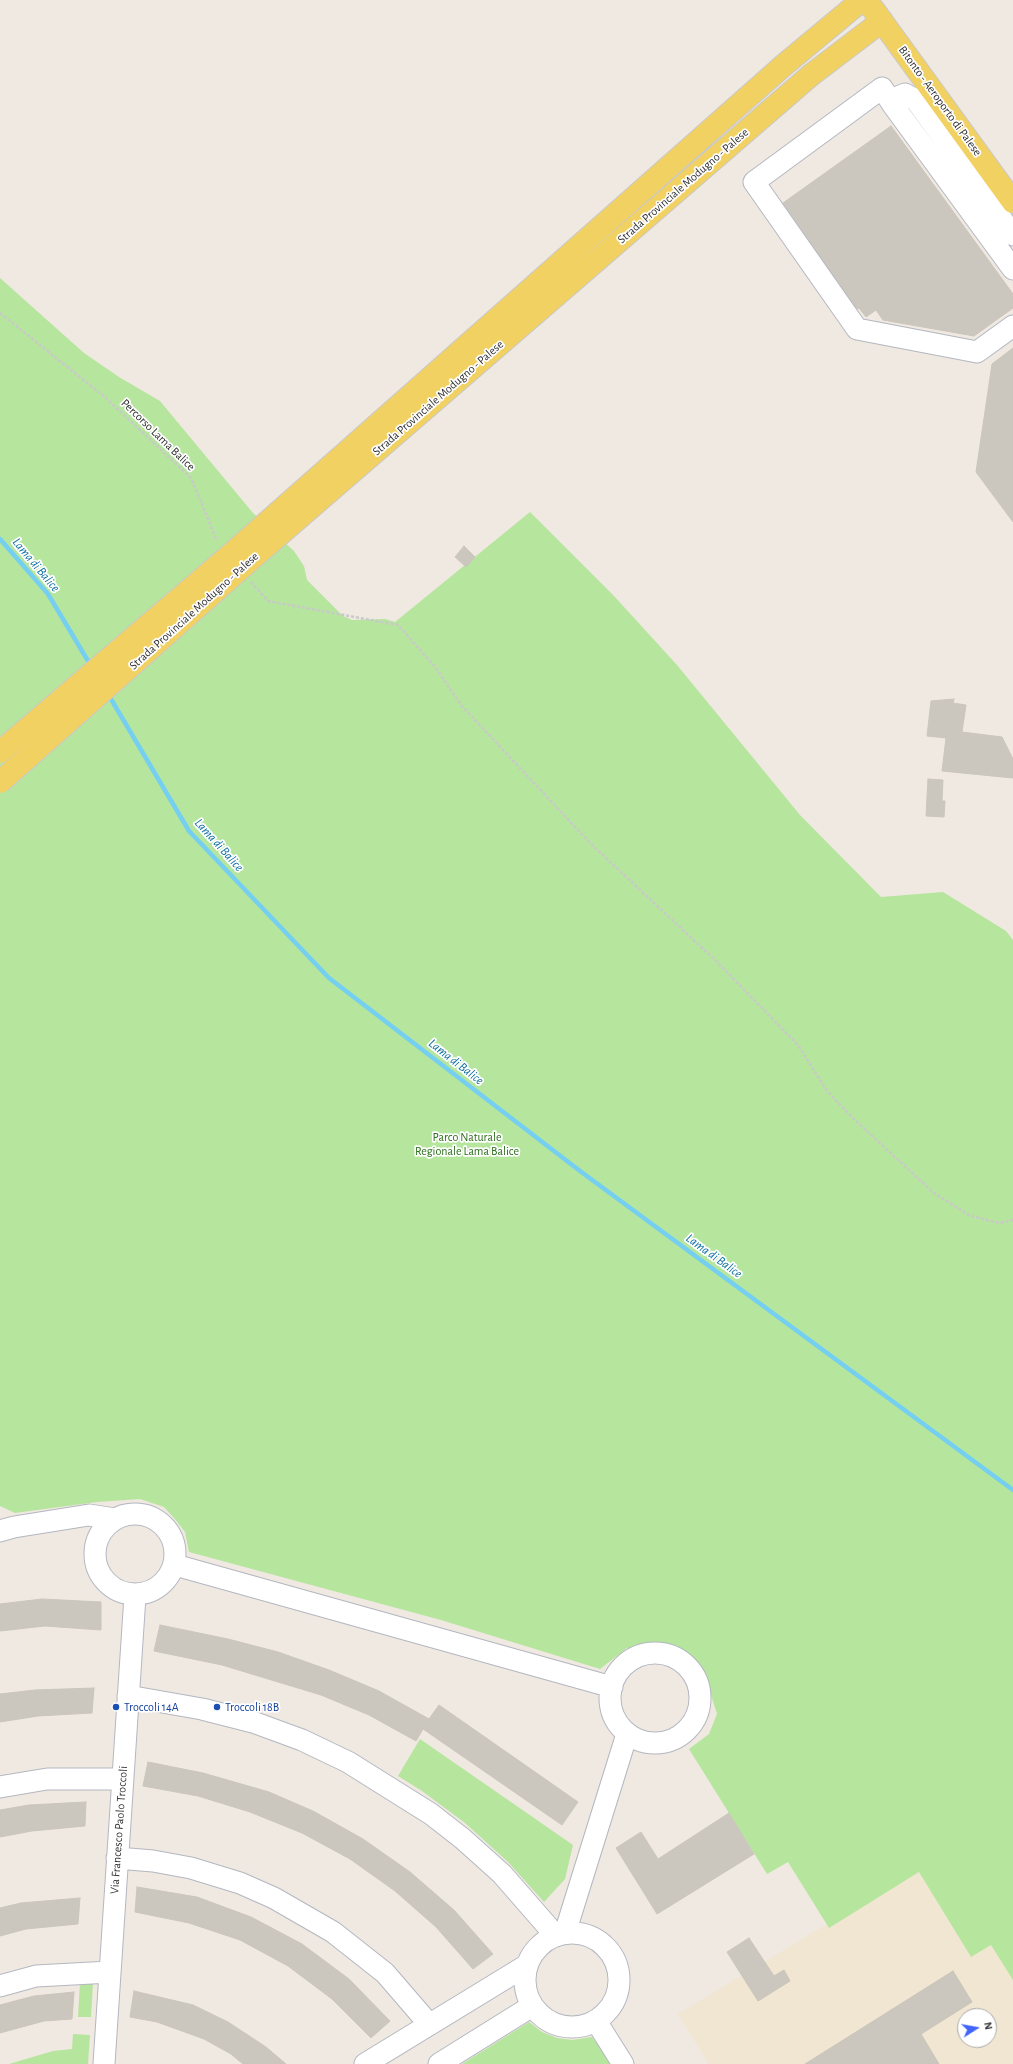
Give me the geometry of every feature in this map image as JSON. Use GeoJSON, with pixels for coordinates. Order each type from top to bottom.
{"type":"FeatureCollection","features":[{"type":"Feature","properties":{"kind":"main road","name":"Strada Provinciale Modugno - Palese"},"geometry":{"type":"LineString","coordinates":[[0,782],[239,558],[766,81],[862,0]]}},
{"type":"Feature","properties":{"kind":"main road","name":"Bitonto - Aeroporto di Palese"},"geometry":{"type":"LineString","coordinates":[[866,0],[1013,202]]}},
{"type":"Feature","properties":{"kind":"main road","name":"Strada Provinciale Modugno - Palese"},"geometry":{"type":"LineString","coordinates":[[0,752],[239,558],[811,75],[882,21]]}},
{"type":"Feature","properties":{"kind":"street"},"geometry":{"type":"LineString","coordinates":[[1013,269],[882,88],[754,182],[857,330],[977,352],[1013,326]]}},
{"type":"Feature","properties":{"kind":"street"},"geometry":{"type":"LineString","coordinates":[[893,105],[898,97],[905,94],[916,100],[1013,235]]}},
{"type":"Feature","properties":{"kind":"street"},"geometry":{"type":"LineString","coordinates":[[127,1514],[141,1514],[154,1518],[164,1526],[172,1537],[176,1550],[175,1565],[163,1584],[152,1591],[135,1596],[117,1591],[107,1583],[100,1574],[96,1562],[95,1550],[98,1537],[105,1527],[115,1519],[127,1514]]}},
{"type":"Feature","properties":{"kind":"street"},"geometry":{"type":"LineString","coordinates":[[5,1527],[89,1515],[115,1519]]}},
{"type":"Feature","properties":{"kind":"street"},"geometry":{"type":"LineString","coordinates":[[175,1565],[612,1687]]}},
{"type":"Feature","properties":{"kind":"street","name":"Via Francesco Paolo Troccoli"},"geometry":{"type":"LineString","coordinates":[[104,2064],[135,1596]]}},
{"type":"Feature","properties":{"kind":"street"},"geometry":{"type":"LineString","coordinates":[[661,1653],[675,1658],[687,1666],[696,1679],[700,1693],[699,1708],[693,1722],[683,1734],[670,1741],[655,1743],[640,1741],[627,1734],[618,1723],[612,1710],[610,1696],[612,1687],[620,1670],[632,1660],[646,1654],[661,1653]]}},
{"type":"Feature","properties":{"kind":"street"},"geometry":{"type":"LineString","coordinates":[[128,1696],[202,1709],[253,1722],[302,1740],[348,1762],[431,1814],[463,1839],[502,1874],[560,1935]]}},
{"type":"Feature","properties":{"kind":"street"},"geometry":{"type":"LineString","coordinates":[[560,1935],[627,1734]]}},
{"type":"Feature","properties":{"kind":"street"},"geometry":{"type":"LineString","coordinates":[[0,1786],[47,1779],[123,1779]]}},
{"type":"Feature","properties":{"kind":"street"},"geometry":{"type":"LineString","coordinates":[[117,1858],[153,1861],[191,1868],[240,1883],[274,1898],[333,1932],[385,1973],[429,2024]]}},
{"type":"Feature","properties":{"kind":"street"},"geometry":{"type":"LineString","coordinates":[[583,1934],[600,1942],[612,1956],[616,1964],[619,1977],[618,1991],[610,2008],[596,2021],[580,2027],[561,2026],[545,2019],[532,2006],[526,1990],[525,1973],[530,1957],[541,1944],[560,1935],[583,1934]]}},
{"type":"Feature","properties":{"kind":"street"},"geometry":{"type":"LineString","coordinates":[[365,2064],[527,1965]]}},
{"type":"Feature","properties":{"kind":"street"},"geometry":{"type":"LineString","coordinates":[[0,1986],[36,1976],[110,1972]]}},
{"type":"Feature","properties":{"kind":"street"},"geometry":{"type":"LineString","coordinates":[[439,2064],[532,2006]]}},
{"type":"Feature","properties":{"kind":"street"},"geometry":{"type":"LineString","coordinates":[[596,2021],[623,2064]]}},
{"type":"Feature","properties":{"kind":"path","name":"Percorso Lama Balice"},"geometry":{"type":"LineString","coordinates":[[0,313],[106,398],[191,478],[216,540],[239,558],[268,600],[398,625],[436,668],[461,705],[591,844],[716,961],[798,1045],[827,1091],[856,1121],[935,1194],[972,1216],[999,1223],[1013,1220]]}},
{"type":"Feature","properties":{"kind":"shaded area"},"geometry":{"type":"Polygon","coordinates":[[[919,1872],[971,1957],[991,1945],[1013,1980],[1013,2064],[709,2064],[678,2014],[827,1924],[829,1928],[919,1872]]]}},
{"type":"Feature","properties":{"kind":"green space","name":"Parco Naturale Regionale Lama Balice"},"geometry":{"type":"Polygon","coordinates":[[[0,278],[84,353],[119,377],[160,401],[253,513],[294,551],[304,566],[307,580],[343,616],[352,620],[385,619],[395,622],[530,512],[614,596],[677,665],[800,815],[881,897],[943,892],[1006,931],[1013,940],[1013,1980],[991,1945],[971,1957],[919,1872],[829,1928],[788,1862],[767,1874],[689,1749],[709,1734],[717,1714],[703,1670],[671,1648],[627,1648],[600,1669],[441,1620],[189,1552],[185,1532],[164,1507],[140,1499],[97,1502],[15,1513],[0,1506],[0,278]]]}},
{"type":"Feature","properties":{"kind":"green space"},"geometry":{"type":"Polygon","coordinates":[[[420,1739],[573,1845],[565,1879],[544,1902],[508,1862],[465,1823],[422,1791],[398,1776],[420,1739]]]}},
{"type":"Feature","properties":{"kind":"green space"},"geometry":{"type":"Polygon","coordinates":[[[80,1983],[93,1983],[91,2017],[78,2017],[80,1983]]]}},
{"type":"Feature","properties":{"kind":"green space"},"geometry":{"type":"Polygon","coordinates":[[[529,2022],[542,2032],[557,2038],[572,2040],[592,2037],[609,2060],[609,2064],[462,2064],[529,2022]]]}},
{"type":"Feature","properties":{"kind":"green space"},"geometry":{"type":"Polygon","coordinates":[[[73,2034],[90,2035],[88,2064],[9,2064],[53,2051],[72,2049],[73,2034]]]}},
{"type":"Feature","properties":{"kind":"building"},"geometry":{"type":"Polygon","coordinates":[[[891,126],[1013,294],[1013,308],[974,336],[883,320],[876,310],[866,317],[859,308],[857,309],[783,203],[891,126]]]}},
{"type":"Feature","properties":{"kind":"building"},"geometry":{"type":"Polygon","coordinates":[[[1013,348],[1013,522],[976,472],[992,364],[1013,348]]]}},
{"type":"Feature","properties":{"kind":"building"},"geometry":{"type":"Polygon","coordinates":[[[464,546],[475,557],[466,567],[455,557],[464,546]]]}},
{"type":"Feature","properties":{"kind":"building"},"geometry":{"type":"Polygon","coordinates":[[[954,699],[953,703],[966,705],[962,732],[1002,737],[1013,759],[1013,778],[942,771],[946,738],[927,736],[931,701],[954,699]]]}},
{"type":"Feature","properties":{"kind":"building"},"geometry":{"type":"Polygon","coordinates":[[[928,779],[943,780],[942,801],[945,801],[944,817],[926,816],[928,779]]]}},
{"type":"Feature","properties":{"kind":"building"},"geometry":{"type":"Polygon","coordinates":[[[42,1599],[101,1602],[101,1630],[45,1626],[0,1631],[0,1604],[42,1599]]]}},
{"type":"Feature","properties":{"kind":"building"},"geometry":{"type":"Polygon","coordinates":[[[160,1625],[228,1639],[278,1652],[329,1670],[379,1691],[429,1719],[439,1705],[578,1802],[562,1825],[423,1729],[416,1741],[369,1715],[321,1695],[222,1665],[154,1651],[160,1625]]]}},
{"type":"Feature","properties":{"kind":"building"},"geometry":{"type":"Polygon","coordinates":[[[94,1688],[92,1713],[38,1716],[0,1722],[0,1694],[35,1690],[94,1688]]]}},
{"type":"Feature","properties":{"kind":"building"},"geometry":{"type":"Polygon","coordinates":[[[148,1762],[203,1773],[269,1792],[313,1811],[363,1839],[410,1872],[454,1910],[493,1954],[473,1969],[436,1927],[395,1891],[350,1859],[302,1833],[250,1812],[198,1796],[143,1786],[148,1762]]]}},
{"type":"Feature","properties":{"kind":"building"},"geometry":{"type":"Polygon","coordinates":[[[86,1802],[85,1826],[32,1831],[0,1837],[0,1810],[29,1805],[86,1802]]]}},
{"type":"Feature","properties":{"kind":"building"},"geometry":{"type":"Polygon","coordinates":[[[729,1813],[754,1854],[657,1914],[616,1848],[641,1832],[658,1859],[729,1813]]]}},
{"type":"Feature","properties":{"kind":"building"},"geometry":{"type":"Polygon","coordinates":[[[137,1887],[197,1897],[251,1917],[302,1944],[349,1979],[390,2021],[371,2038],[332,1999],[288,1966],[240,1940],[189,1923],[135,1912],[137,1887]]]}},
{"type":"Feature","properties":{"kind":"building"},"geometry":{"type":"Polygon","coordinates":[[[80,1898],[78,1924],[26,1929],[0,1936],[0,1908],[21,1903],[80,1898]]]}},
{"type":"Feature","properties":{"kind":"building"},"geometry":{"type":"Polygon","coordinates":[[[749,1938],[774,1976],[784,1970],[790,1981],[758,2001],[727,1952],[749,1938]]]}},
{"type":"Feature","properties":{"kind":"building"},"geometry":{"type":"Polygon","coordinates":[[[953,1971],[972,2002],[962,2008],[957,2008],[957,2011],[921,2034],[939,2064],[805,2064],[953,1971]]]}},
{"type":"Feature","properties":{"kind":"building"},"geometry":{"type":"Polygon","coordinates":[[[134,1991],[193,2005],[228,2022],[266,2047],[286,2064],[243,2064],[231,2054],[204,2039],[157,2022],[130,2017],[134,1991]]]}},
{"type":"Feature","properties":{"kind":"building"},"geometry":{"type":"Polygon","coordinates":[[[74,1992],[72,2019],[44,2021],[0,2033],[0,2005],[34,1996],[74,1992]]]}},
{"type":"Feature","properties":{"kind":"waterway","name":"Lama di Balice"},"geometry":{"type":"LineString","coordinates":[[0,539],[48,594],[91,666]]}},
{"type":"Feature","properties":{"kind":"waterway","name":"Lama di Balice"},"geometry":{"type":"LineString","coordinates":[[108,694],[189,831],[329,978],[580,1171],[1013,1490]]}},
{"type":"Feature","properties":{"kind":"place","name":"Troccoli 14A"},"geometry":{"type":"Point","coordinates":[116,1707]}},
{"type":"Feature","properties":{"kind":"place","name":"Troccoli 18B"},"geometry":{"type":"Point","coordinates":[217,1707]}}]}
